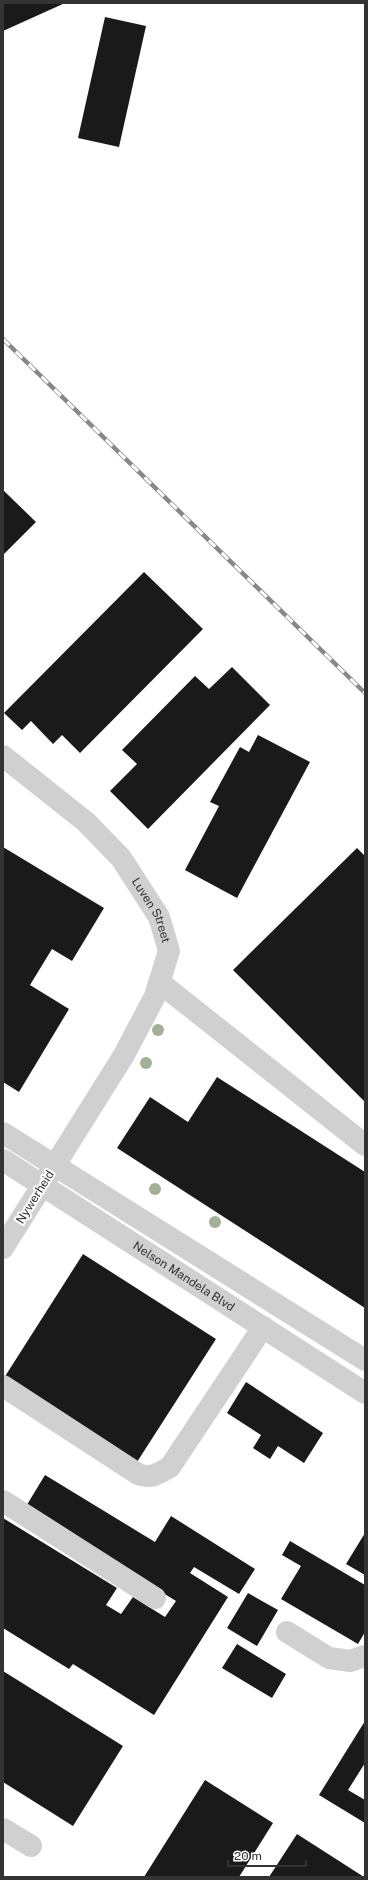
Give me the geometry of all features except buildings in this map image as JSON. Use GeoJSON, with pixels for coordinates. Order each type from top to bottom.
{"type":"FeatureCollection","features":[{"type":"Feature","properties":{"kind":"street","name":"Luven Street"},"geometry":{"type":"LineString","coordinates":[[3,756],[86,822],[121,858],[159,917],[169,951],[155,996],[124,1054],[55,1166]]}},
{"type":"Feature","properties":{"kind":"street"},"geometry":{"type":"LineString","coordinates":[[159,982],[365,1145]]}},
{"type":"Feature","properties":{"kind":"street","name":"Nelson Mandela Blvd"},"geometry":{"type":"LineString","coordinates":[[3,1133],[365,1360]]}},
{"type":"Feature","properties":{"kind":"street","name":"Nelson Mandela Blvd"},"geometry":{"type":"LineString","coordinates":[[3,1160],[365,1393]]}},
{"type":"Feature","properties":{"kind":"street","name":"Nywerheid"},"geometry":{"type":"LineString","coordinates":[[3,1248],[55,1166]]}},
{"type":"Feature","properties":{"kind":"street"},"geometry":{"type":"LineString","coordinates":[[3,1386],[138,1474],[146,1477],[154,1476],[170,1467],[263,1327]]}},
{"type":"Feature","properties":{"kind":"street"},"geometry":{"type":"LineString","coordinates":[[3,1501],[155,1598]]}},
{"type":"Feature","properties":{"kind":"street"},"geometry":{"type":"LineString","coordinates":[[287,1632],[329,1658],[350,1661],[365,1656]]}},
{"type":"Feature","properties":{"kind":"street"},"geometry":{"type":"LineString","coordinates":[[3,1828],[31,1846]]}},
{"type":"Feature","properties":{"kind":"railway"},"geometry":{"type":"LineString","coordinates":[[3,339],[365,693]]}}]}
